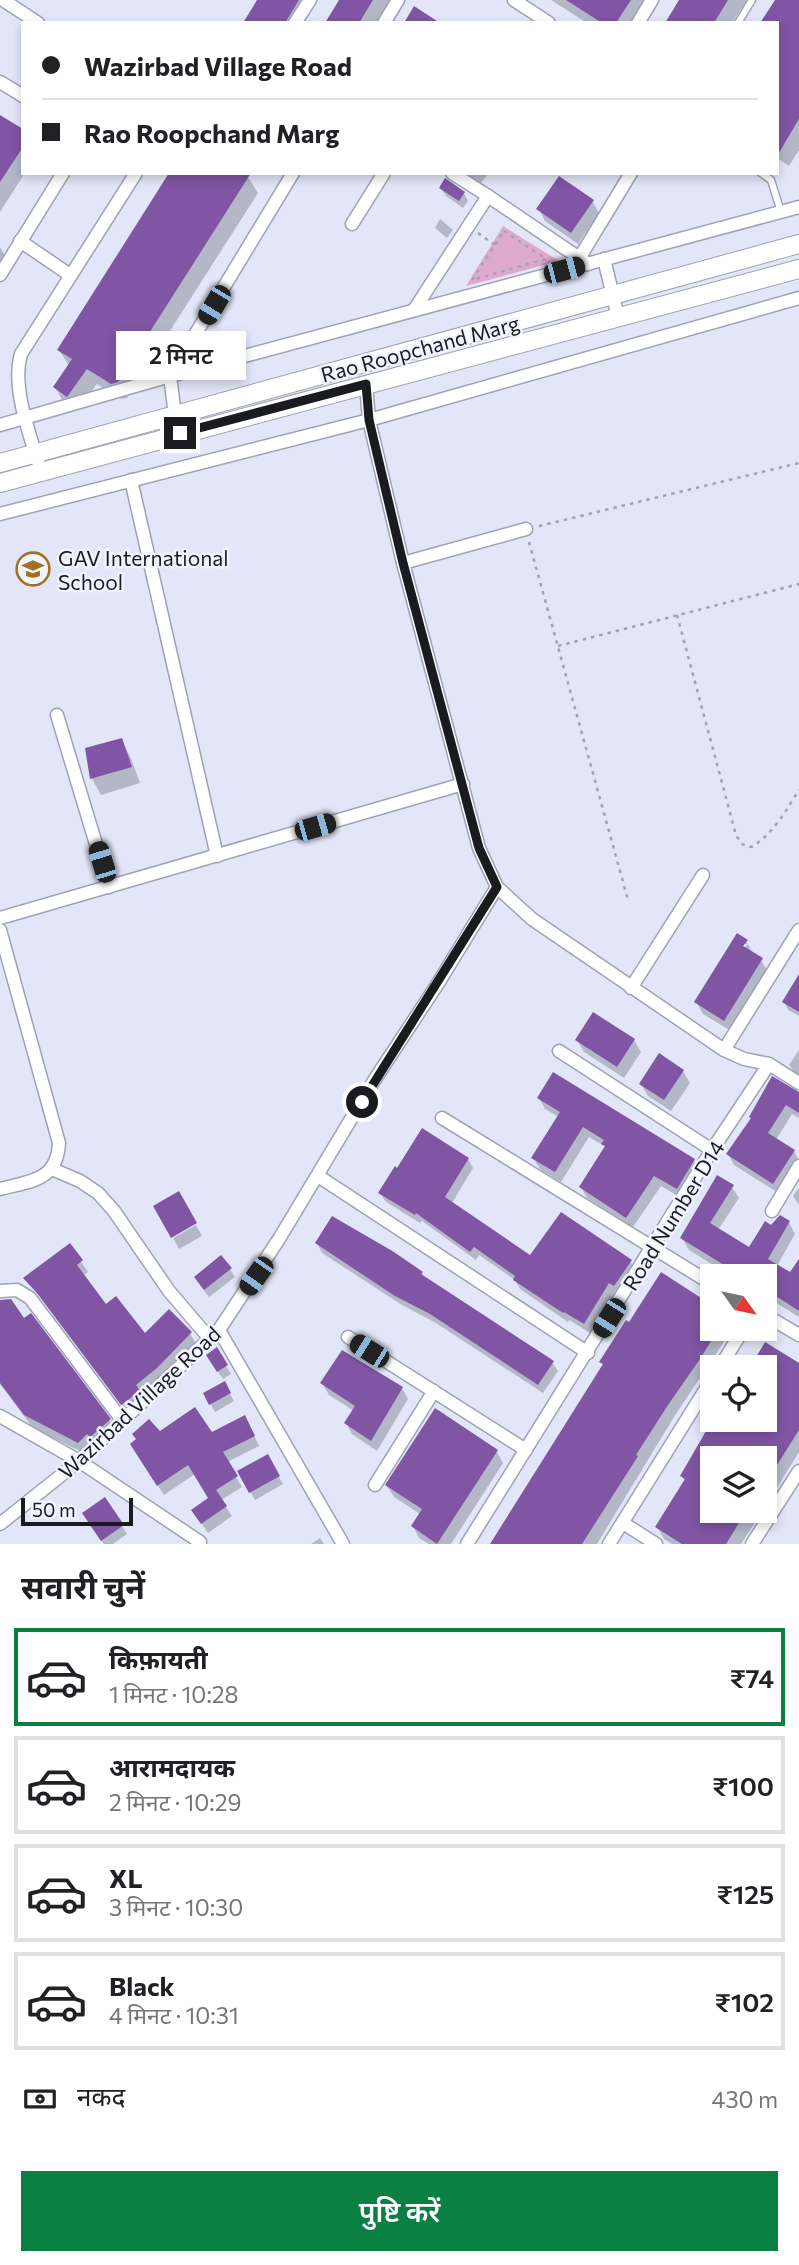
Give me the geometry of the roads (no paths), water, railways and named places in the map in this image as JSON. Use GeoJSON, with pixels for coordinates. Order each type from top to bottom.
{"type":"FeatureCollection","features":[{"type":"Feature","properties":{"kind":"main road","name":"Rao Roopchand Marg"},"geometry":{"type":"LineString","coordinates":[[0,463],[799,244]]}},
{"type":"Feature","properties":{"kind":"main road","name":"Rao Roopchand Marg"},"geometry":{"type":"LineString","coordinates":[[0,482],[799,269]]}},
{"type":"Feature","properties":{"kind":"street"},"geometry":{"type":"LineString","coordinates":[[3,0],[35,21]]}},
{"type":"Feature","properties":{"kind":"street"},"geometry":{"type":"LineString","coordinates":[[296,21],[310,0]]}},
{"type":"Feature","properties":{"kind":"street"},"geometry":{"type":"LineString","coordinates":[[385,21],[398,0]]}},
{"type":"Feature","properties":{"kind":"street"},"geometry":{"type":"LineString","coordinates":[[514,0],[546,21]]}},
{"type":"Feature","properties":{"kind":"street"},"geometry":{"type":"LineString","coordinates":[[639,21],[652,0]]}},
{"type":"Feature","properties":{"kind":"street"},"geometry":{"type":"LineString","coordinates":[[0,82],[21,95]]}},
{"type":"Feature","properties":{"kind":"street"},"geometry":{"type":"LineString","coordinates":[[0,275],[62,175]]}},
{"type":"Feature","properties":{"kind":"street"},"geometry":{"type":"LineString","coordinates":[[41,471],[17,375],[21,354],[135,175]]}},
{"type":"Feature","properties":{"kind":"street"},"geometry":{"type":"LineString","coordinates":[[175,415],[170,376],[292,175]]}},
{"type":"Feature","properties":{"kind":"street"},"geometry":{"type":"LineString","coordinates":[[352,223],[383,175]]}},
{"type":"Feature","properties":{"kind":"street"},"geometry":{"type":"LineString","coordinates":[[455,175],[584,260]]}},
{"type":"Feature","properties":{"kind":"street"},"geometry":{"type":"LineString","coordinates":[[584,260],[630,175]]}},
{"type":"Feature","properties":{"kind":"street"},"geometry":{"type":"LineString","coordinates":[[414,310],[488,196]]}},
{"type":"Feature","properties":{"kind":"street"},"geometry":{"type":"LineString","coordinates":[[0,425],[584,260],[604,259],[799,207]]}},
{"type":"Feature","properties":{"kind":"street"},"geometry":{"type":"LineString","coordinates":[[20,241],[70,275]]}},
{"type":"Feature","properties":{"kind":"street"},"geometry":{"type":"LineString","coordinates":[[604,259],[618,317]]}},
{"type":"Feature","properties":{"kind":"street"},"geometry":{"type":"LineString","coordinates":[[0,514],[369,420],[799,298]]}},
{"type":"Feature","properties":{"kind":"street"},"geometry":{"type":"LineString","coordinates":[[366,384],[369,420],[403,563],[479,848],[497,887],[531,919],[724,1050],[744,1059],[769,1064],[799,1083]]}},
{"type":"Feature","properties":{"kind":"street"},"geometry":{"type":"LineString","coordinates":[[131,480],[217,856]]}},
{"type":"Feature","properties":{"kind":"street"},"geometry":{"type":"LineString","coordinates":[[403,563],[526,530]]}},
{"type":"Feature","properties":{"kind":"street"},"geometry":{"type":"LineString","coordinates":[[57,715],[109,887]]}},
{"type":"Feature","properties":{"kind":"street"},"geometry":{"type":"LineString","coordinates":[[0,918],[463,784]]}},
{"type":"Feature","properties":{"kind":"street"},"geometry":{"type":"LineString","coordinates":[[631,988],[703,875]]}},
{"type":"Feature","properties":{"kind":"street","name":"Wazirbad Village Road"},"geometry":{"type":"LineString","coordinates":[[0,1524],[79,1461],[215,1334],[256,1276],[375,1079],[497,887]]}},
{"type":"Feature","properties":{"kind":"street"},"geometry":{"type":"LineString","coordinates":[[0,930],[58,1143],[58,1156],[52,1169],[36,1180],[0,1189]]}},
{"type":"Feature","properties":{"kind":"street"},"geometry":{"type":"LineString","coordinates":[[724,1050],[799,930]]}},
{"type":"Feature","properties":{"kind":"street"},"geometry":{"type":"LineString","coordinates":[[559,1051],[712,1150]]}},
{"type":"Feature","properties":{"kind":"street","name":"Road Number D14"},"geometry":{"type":"LineString","coordinates":[[467,1544],[712,1150],[769,1064]]}},
{"type":"Feature","properties":{"kind":"street"},"geometry":{"type":"LineString","coordinates":[[442,1118],[700,1277]]}},
{"type":"Feature","properties":{"kind":"street"},"geometry":{"type":"LineString","coordinates":[[772,1211],[799,1166]]}},
{"type":"Feature","properties":{"kind":"street"},"geometry":{"type":"LineString","coordinates":[[52,1169],[80,1181],[98,1193],[114,1211],[169,1291],[215,1334],[343,1544]]}},
{"type":"Feature","properties":{"kind":"street"},"geometry":{"type":"LineString","coordinates":[[318,1176],[588,1353]]}},
{"type":"Feature","properties":{"kind":"street"},"geometry":{"type":"LineString","coordinates":[[0,1291],[18,1290],[30,1298],[122,1420]]}},
{"type":"Feature","properties":{"kind":"street"},"geometry":{"type":"LineString","coordinates":[[777,1322],[799,1335]]}},
{"type":"Feature","properties":{"kind":"street"},"geometry":{"type":"LineString","coordinates":[[348,1337],[526,1450]]}},
{"type":"Feature","properties":{"kind":"street"},"geometry":{"type":"LineString","coordinates":[[375,1485],[434,1391]]}},
{"type":"Feature","properties":{"kind":"street"},"geometry":{"type":"LineString","coordinates":[[609,1544],[700,1398]]}},
{"type":"Feature","properties":{"kind":"street"},"geometry":{"type":"LineString","coordinates":[[0,1416],[79,1461],[200,1542]]}},
{"type":"Feature","properties":{"kind":"street"},"geometry":{"type":"LineString","coordinates":[[752,1544],[799,1471]]}},
{"type":"Feature","properties":{"kind":"street"},"geometry":{"type":"LineString","coordinates":[[622,1523],[656,1544]]}},
{"type":"Feature","properties":{"kind":"lane"},"geometry":{"type":"LineString","coordinates":[[739,21],[752,0]]}},
{"type":"Feature","properties":{"kind":"lane"},"geometry":{"type":"LineString","coordinates":[[764,175],[771,180],[781,212]]}},
{"type":"Feature","properties":{"kind":"place","name":"GAV International School"},"geometry":{"type":"Point","coordinates":[33,569]}}]}
